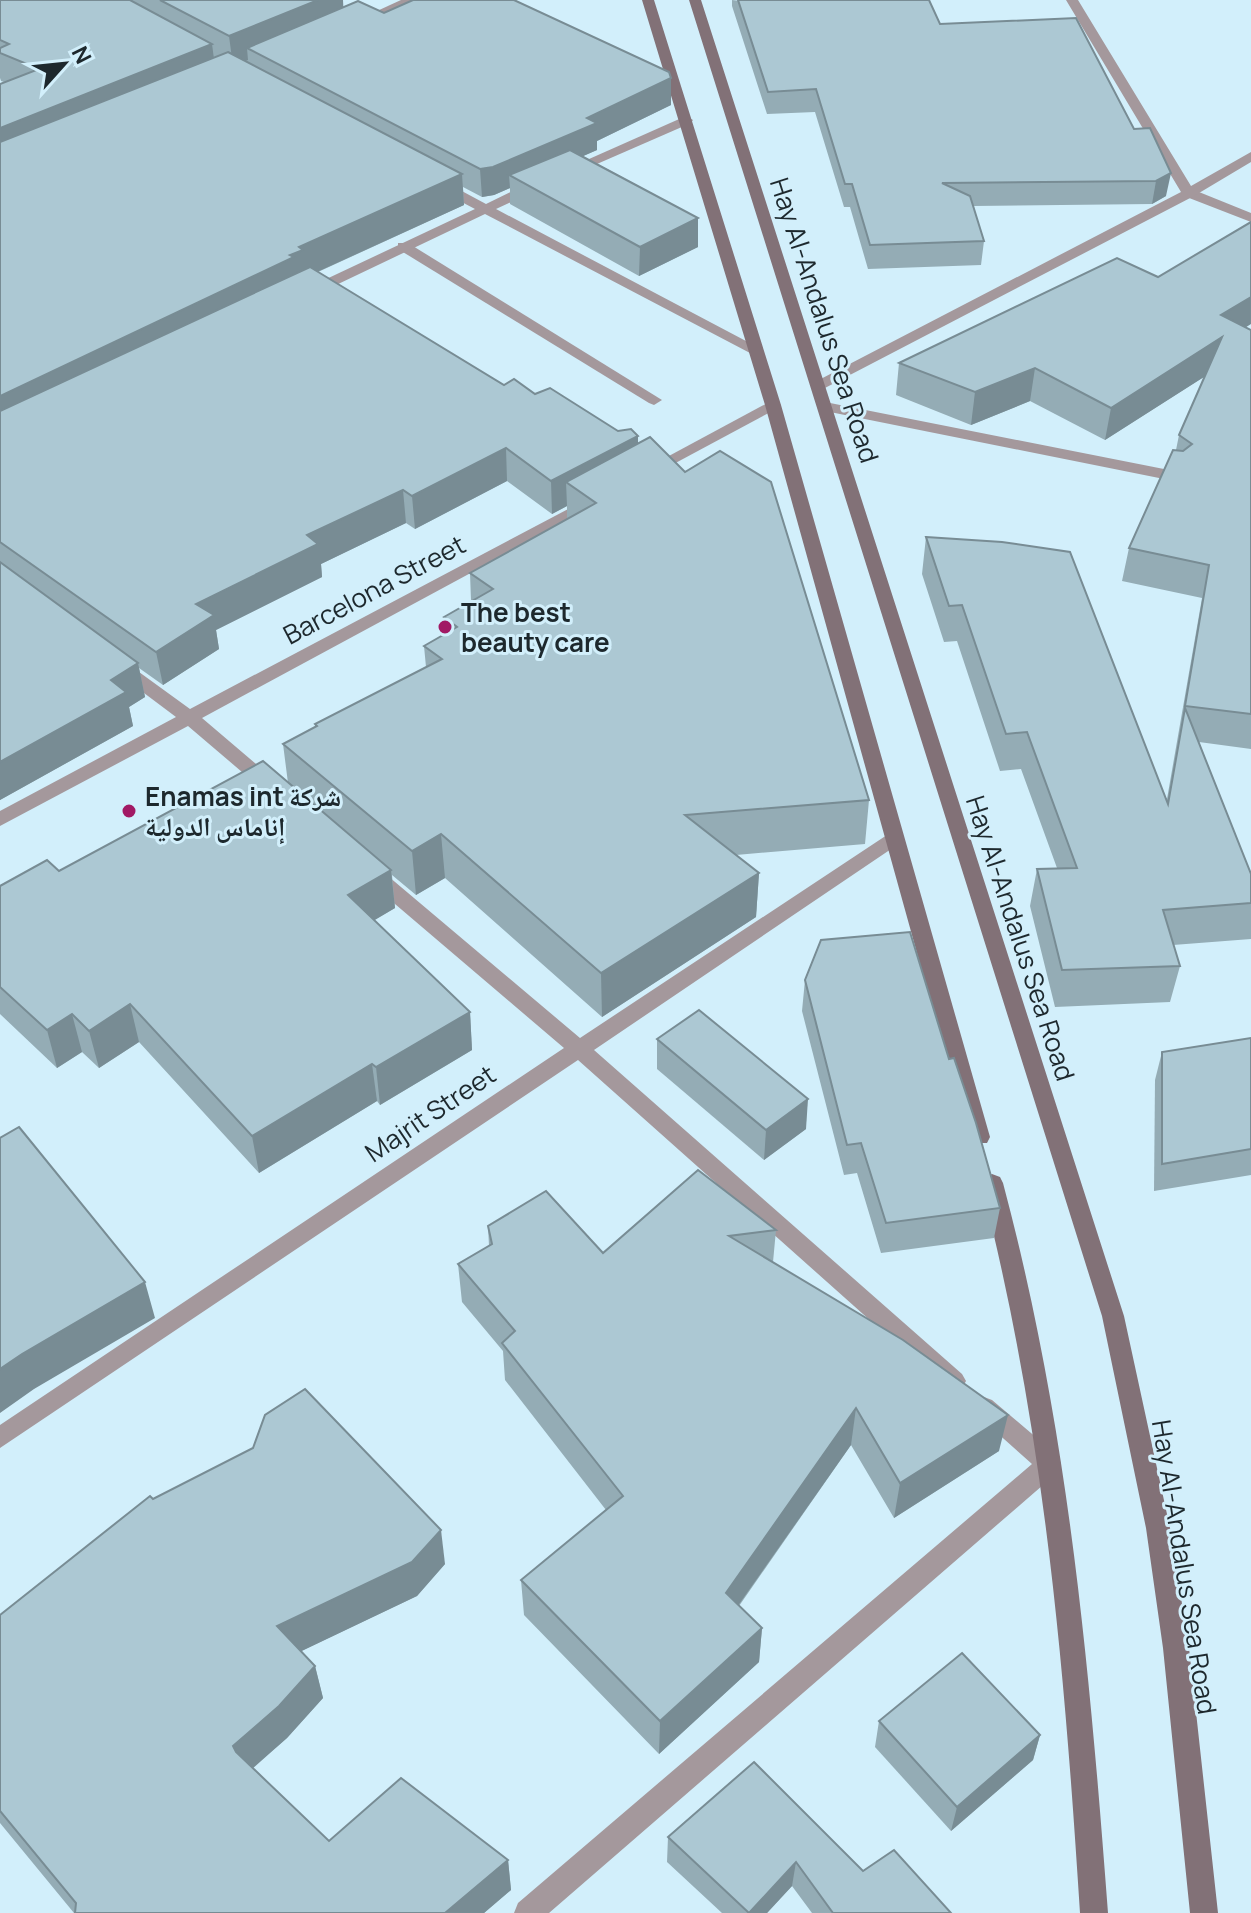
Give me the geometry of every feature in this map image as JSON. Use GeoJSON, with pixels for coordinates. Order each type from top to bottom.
{"type":"FeatureCollection","features":[{"type":"Feature","properties":{"kind":"street"},"geometry":{"type":"LineString","coordinates":[[343,28],[412,0]]}},
{"type":"Feature","properties":{"kind":"street"},"geometry":{"type":"LineString","coordinates":[[648,0],[773,405],[1012,1252],[1036,1361],[1074,1633],[1094,1913]]}},
{"type":"Feature","properties":{"kind":"street","name":"Hay Al-Andalus Sea Road"},"geometry":{"type":"LineString","coordinates":[[695,0],[1113,1316],[1158,1528],[1176,1648],[1204,1913]]}},
{"type":"Feature","properties":{"kind":"street"},"geometry":{"type":"LineString","coordinates":[[1072,0],[1189,193],[1251,218]]}},
{"type":"Feature","properties":{"kind":"street"},"geometry":{"type":"LineString","coordinates":[[292,300],[483,208],[686,120]]}},
{"type":"Feature","properties":{"kind":"street"},"geometry":{"type":"LineString","coordinates":[[818,386],[1189,193],[1251,156]]}},
{"type":"Feature","properties":{"kind":"street"},"geometry":{"type":"LineString","coordinates":[[427,178],[755,350]]}},
{"type":"Feature","properties":{"kind":"street"},"geometry":{"type":"LineString","coordinates":[[403,246],[654,400]]}},
{"type":"Feature","properties":{"kind":"street"},"geometry":{"type":"LineString","coordinates":[[634,480],[773,405]]}},
{"type":"Feature","properties":{"kind":"street"},"geometry":{"type":"LineString","coordinates":[[825,407],[1174,476]]}},
{"type":"Feature","properties":{"kind":"street","name":"Barcelona Street"},"geometry":{"type":"LineString","coordinates":[[0,819],[606,495]]}},
{"type":"Feature","properties":{"kind":"street"},"geometry":{"type":"LineString","coordinates":[[101,652],[189,717],[286,800]]}},
{"type":"Feature","properties":{"kind":"street","name":"Majrit Street"},"geometry":{"type":"LineString","coordinates":[[0,1438],[577,1047],[893,838]]}},
{"type":"Feature","properties":{"kind":"street"},"geometry":{"type":"LineString","coordinates":[[359,862],[577,1047],[1049,1464]]}},
{"type":"Feature","properties":{"kind":"street"},"geometry":{"type":"LineString","coordinates":[[528,1913],[1049,1464]]}},
{"type":"Feature","properties":{"kind":"building"},"geometry":{"type":"Polygon","coordinates":[[[0,0],[130,0],[212,44],[0,128],[0,84],[39,69],[0,53],[0,48],[9,44],[0,40],[0,0]]]}},
{"type":"Feature","properties":{"kind":"building"},"geometry":{"type":"Polygon","coordinates":[[[160,0],[318,0],[229,36],[160,0]]]}},
{"type":"Feature","properties":{"kind":"building"},"geometry":{"type":"Polygon","coordinates":[[[413,0],[514,0],[669,72],[671,78],[587,118],[597,123],[493,167],[480,169],[247,48],[358,1],[384,13],[413,0]]]}},
{"type":"Feature","properties":{"kind":"building"},"geometry":{"type":"Polygon","coordinates":[[[738,0],[929,0],[940,24],[1076,18],[1134,129],[1150,128],[1171,173],[1156,181],[942,183],[970,196],[984,241],[870,245],[852,184],[845,184],[816,89],[768,92],[738,0]]]}},
{"type":"Feature","properties":{"kind":"building"},"geometry":{"type":"Polygon","coordinates":[[[228,52],[462,174],[299,247],[303,250],[290,255],[294,257],[0,396],[0,142],[228,52]]]}},
{"type":"Feature","properties":{"kind":"building"},"geometry":{"type":"Polygon","coordinates":[[[570,150],[698,218],[640,247],[509,175],[570,150]]]}},
{"type":"Feature","properties":{"kind":"building"},"geometry":{"type":"Polygon","coordinates":[[[1251,222],[1251,297],[1221,315],[1251,330],[1251,714],[1185,706],[1209,565],[1129,548],[1173,450],[1183,451],[1192,444],[1179,435],[1222,337],[1111,408],[1035,368],[975,392],[899,363],[1117,258],[1158,277],[1251,222]]]}},
{"type":"Feature","properties":{"kind":"building"},"geometry":{"type":"Polygon","coordinates":[[[310,267],[504,385],[514,379],[535,394],[550,388],[618,431],[631,429],[638,436],[551,481],[506,448],[412,496],[403,490],[307,535],[318,544],[196,604],[214,615],[156,652],[0,542],[0,411],[310,267]]]}},
{"type":"Feature","properties":{"kind":"building"},"geometry":{"type":"Polygon","coordinates":[[[650,437],[685,472],[720,451],[771,482],[869,800],[685,815],[759,873],[601,973],[441,834],[412,851],[283,744],[317,726],[315,724],[442,659],[424,646],[457,627],[444,617],[493,589],[470,573],[596,503],[566,482],[650,437]]]}},
{"type":"Feature","properties":{"kind":"building"},"geometry":{"type":"Polygon","coordinates":[[[926,537],[1002,542],[1070,552],[1168,804],[1185,708],[1251,874],[1251,903],[1163,910],[1180,966],[1062,970],[1037,869],[1077,868],[1027,732],[1006,734],[962,605],[949,606],[926,537]]]}},
{"type":"Feature","properties":{"kind":"building"},"geometry":{"type":"Polygon","coordinates":[[[0,562],[138,663],[111,680],[126,692],[0,762],[0,562]]]}},
{"type":"Feature","properties":{"kind":"building"},"geometry":{"type":"Polygon","coordinates":[[[263,761],[391,870],[348,895],[470,1012],[376,1067],[372,1064],[252,1136],[130,1004],[89,1031],[72,1014],[47,1030],[0,987],[0,886],[47,860],[59,871],[263,761]]]}},
{"type":"Feature","properties":{"kind":"building"},"geometry":{"type":"Polygon","coordinates":[[[910,932],[949,1059],[954,1058],[976,1123],[1000,1208],[886,1223],[861,1143],[847,1145],[805,980],[821,940],[910,932]]]}},
{"type":"Feature","properties":{"kind":"building"},"geometry":{"type":"Polygon","coordinates":[[[699,1010],[808,1099],[766,1130],[657,1039],[699,1010]]]}},
{"type":"Feature","properties":{"kind":"building"},"geometry":{"type":"Polygon","coordinates":[[[1251,1038],[1251,1149],[1162,1164],[1162,1052],[1251,1038]]]}},
{"type":"Feature","properties":{"kind":"building"},"geometry":{"type":"Polygon","coordinates":[[[19,1127],[145,1282],[0,1369],[0,1138],[19,1127]]]}},
{"type":"Feature","properties":{"kind":"building"},"geometry":{"type":"Polygon","coordinates":[[[698,1170],[776,1230],[729,1236],[903,1340],[1008,1415],[900,1483],[856,1408],[726,1593],[762,1628],[660,1721],[521,1580],[623,1496],[502,1343],[515,1331],[458,1264],[492,1244],[488,1226],[546,1191],[603,1253],[698,1170]]]}},
{"type":"Feature","properties":{"kind":"building"},"geometry":{"type":"Polygon","coordinates":[[[305,1389],[441,1530],[412,1562],[277,1626],[315,1666],[279,1706],[233,1746],[329,1841],[401,1778],[508,1860],[445,1913],[75,1913],[76,1903],[0,1811],[0,1615],[150,1496],[153,1499],[253,1448],[265,1415],[305,1389]]]}},
{"type":"Feature","properties":{"kind":"building"},"geometry":{"type":"Polygon","coordinates":[[[962,1653],[1040,1735],[957,1807],[879,1721],[962,1653]]]}},
{"type":"Feature","properties":{"kind":"building"},"geometry":{"type":"Polygon","coordinates":[[[754,1762],[863,1871],[894,1850],[951,1913],[833,1913],[796,1862],[749,1913],[668,1837],[754,1762]]]}},
{"type":"Feature","properties":{"kind":"place","name":"The best beauty care"},"geometry":{"type":"Point","coordinates":[445,627]}},
{"type":"Feature","properties":{"kind":"place","name":"Enamas int شركة إناماس الدولية"},"geometry":{"type":"Point","coordinates":[129,811]}}]}
